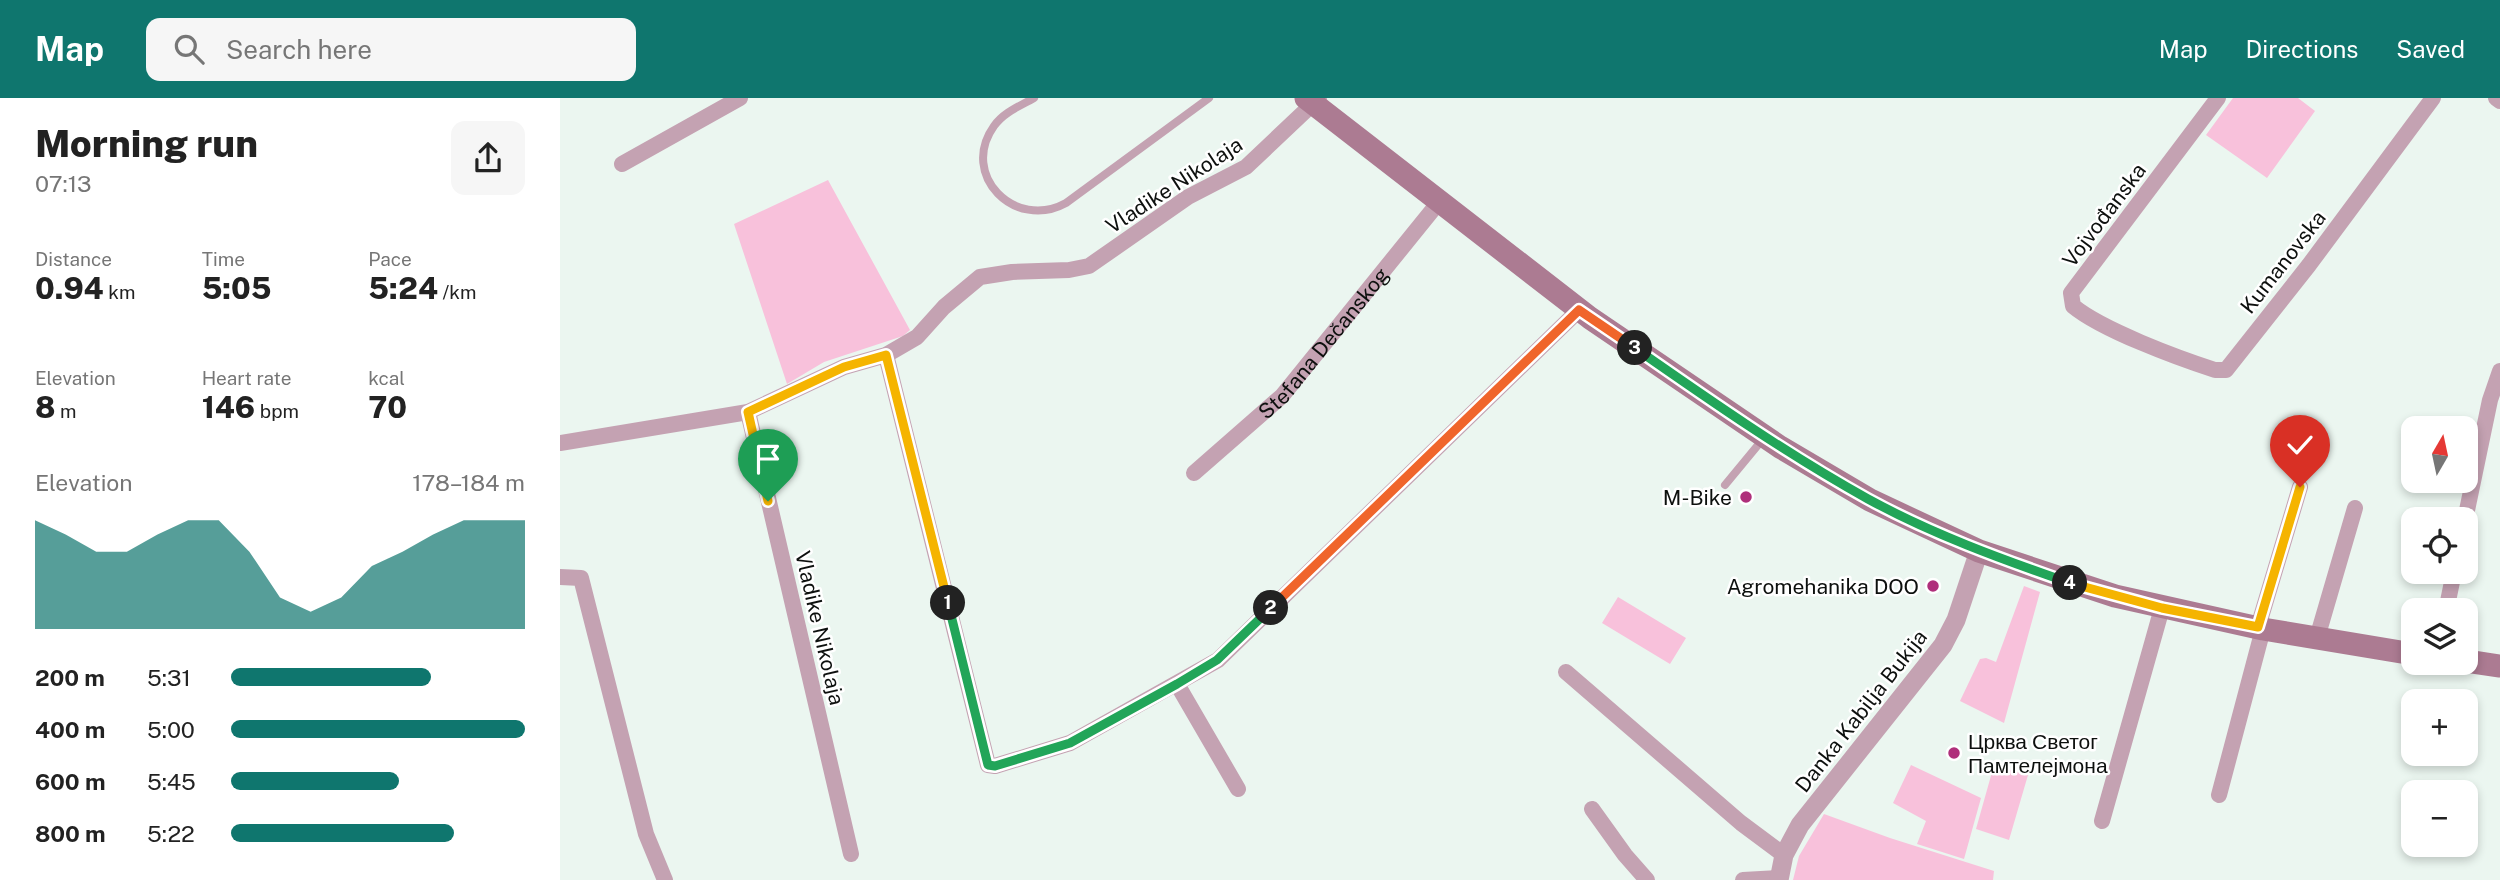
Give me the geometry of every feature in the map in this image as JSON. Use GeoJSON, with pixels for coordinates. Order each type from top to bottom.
{"type":"FeatureCollection","features":[{"type":"Feature","properties":{"kind":"main road"},"geometry":{"type":"LineString","coordinates":[[1313,100],[1579,310],[1765,437],[1870,500],[1979,551],[2074,584],[2162,608],[2401,652]]}},
{"type":"Feature","properties":{"kind":"main road"},"geometry":{"type":"LineString","coordinates":[[2478,663],[2500,666]]}},
{"type":"Feature","properties":{"kind":"street"},"geometry":{"type":"LineString","coordinates":[[621,164],[740,98]]}},
{"type":"Feature","properties":{"kind":"street","name":"Vojvođanska"},"geometry":{"type":"LineString","coordinates":[[2131,337],[2082,313],[2073,306],[2071,293],[2218,98]]}},
{"type":"Feature","properties":{"kind":"street","name":"Kumanovska"},"geometry":{"type":"LineString","coordinates":[[2131,337],[2198,364],[2226,370],[2309,265],[2433,98]]}},
{"type":"Feature","properties":{"kind":"street","name":"Vladike Nikolaja"},"geometry":{"type":"LineString","coordinates":[[560,443],[748,412],[844,367],[886,355],[917,337],[944,307],[980,277],[1089,266],[1188,197],[1247,167],[1313,100]]}},
{"type":"Feature","properties":{"kind":"street","name":"Stefana Dečanskog"},"geometry":{"type":"LineString","coordinates":[[1194,472],[1282,396],[1439,202]]}},
{"type":"Feature","properties":{"kind":"street"},"geometry":{"type":"LineString","coordinates":[[886,355],[988,765],[995,766],[1070,743],[1217,660],[1579,310]]}},
{"type":"Feature","properties":{"kind":"street"},"geometry":{"type":"LineString","coordinates":[[2468,507],[2490,400],[2500,370]]}},
{"type":"Feature","properties":{"kind":"street","name":"Vladike Nikolaja"},"geometry":{"type":"LineString","coordinates":[[748,412],[851,854]]}},
{"type":"Feature","properties":{"kind":"street"},"geometry":{"type":"LineString","coordinates":[[2219,795],[2300,487]]}},
{"type":"Feature","properties":{"kind":"street"},"geometry":{"type":"LineString","coordinates":[[2317,638],[2355,508]]}},
{"type":"Feature","properties":{"kind":"street","name":"Danka Kabilja Bukija"},"geometry":{"type":"LineString","coordinates":[[1779,879],[1784,855],[1800,825],[1943,645],[1956,620],[1979,551]]}},
{"type":"Feature","properties":{"kind":"street"},"geometry":{"type":"LineString","coordinates":[[560,577],[581,578],[646,834],[664,880]]}},
{"type":"Feature","properties":{"kind":"street"},"geometry":{"type":"LineString","coordinates":[[2102,821],[2162,608]]}},
{"type":"Feature","properties":{"kind":"street"},"geometry":{"type":"LineString","coordinates":[[1566,672],[1741,823],[1784,855]]}},
{"type":"Feature","properties":{"kind":"street"},"geometry":{"type":"LineString","coordinates":[[1177,684],[1238,789]]}},
{"type":"Feature","properties":{"kind":"street"},"geometry":{"type":"LineString","coordinates":[[1592,809],[1647,880]]}},
{"type":"Feature","properties":{"kind":"street"},"geometry":{"type":"LineString","coordinates":[[1743,880],[1762,877],[1779,879]]}},
{"type":"Feature","properties":{"kind":"lane"},"geometry":{"type":"LineString","coordinates":[[1034,98],[1007,113],[995,124],[987,139],[984,159],[988,178],[1000,196],[1022,209],[1038,212],[1052,210],[1066,203],[1209,98]]}},
{"type":"Feature","properties":{"kind":"lane"},"geometry":{"type":"LineString","coordinates":[[1725,485],[1765,437]]}},
{"type":"Feature","properties":{"kind":"shaded area"},"geometry":{"type":"Polygon","coordinates":[[[2233,98],[2298,98],[2315,111],[2267,178],[2206,135],[2233,98]]]}},
{"type":"Feature","properties":{"kind":"shaded area"},"geometry":{"type":"Polygon","coordinates":[[[828,180],[910,330],[903,336],[824,362],[787,384],[734,224],[828,180]]]}},
{"type":"Feature","properties":{"kind":"shaded area"},"geometry":{"type":"Polygon","coordinates":[[[2024,586],[2040,592],[2004,723],[1960,701],[1980,659],[1996,662],[2024,586]]]}},
{"type":"Feature","properties":{"kind":"shaded area"},"geometry":{"type":"Polygon","coordinates":[[[1618,597],[1686,638],[1670,664],[1602,623],[1618,597]]]}},
{"type":"Feature","properties":{"kind":"shaded area"},"geometry":{"type":"Polygon","coordinates":[[[1911,765],[1981,798],[1964,859],[1917,844],[1926,821],[1893,803],[1911,765]]]}},
{"type":"Feature","properties":{"kind":"shaded area"},"geometry":{"type":"Polygon","coordinates":[[[1994,765],[2028,775],[2009,840],[1976,829],[1994,765]]]}},
{"type":"Feature","properties":{"kind":"shaded area"},"geometry":{"type":"Polygon","coordinates":[[[1824,814],[1994,871],[1993,880],[1793,880],[1799,856],[1824,814]]]}},
{"type":"Feature","properties":{"kind":"place","name":"M-Bike"},"geometry":{"type":"Point","coordinates":[1746,497]}},
{"type":"Feature","properties":{"kind":"place","name":"Agromehanika DOO"},"geometry":{"type":"Point","coordinates":[1933,586]}},
{"type":"Feature","properties":{"kind":"place","name":"Црква Светог Памтелејмона"},"geometry":{"type":"Point","coordinates":[1954,753]}},
{"type":"Feature","properties":{"kind":"route"},"geometry":{"type":"LineString","coordinates":[[768,501],[748,412],[844,367],[886,355],[988,765],[995,766],[1070,743],[1217,660],[1579,310],[1780,447],[1870,500],[1979,551],[2074,584],[2162,608],[2258,627],[2300,487]]}}]}
